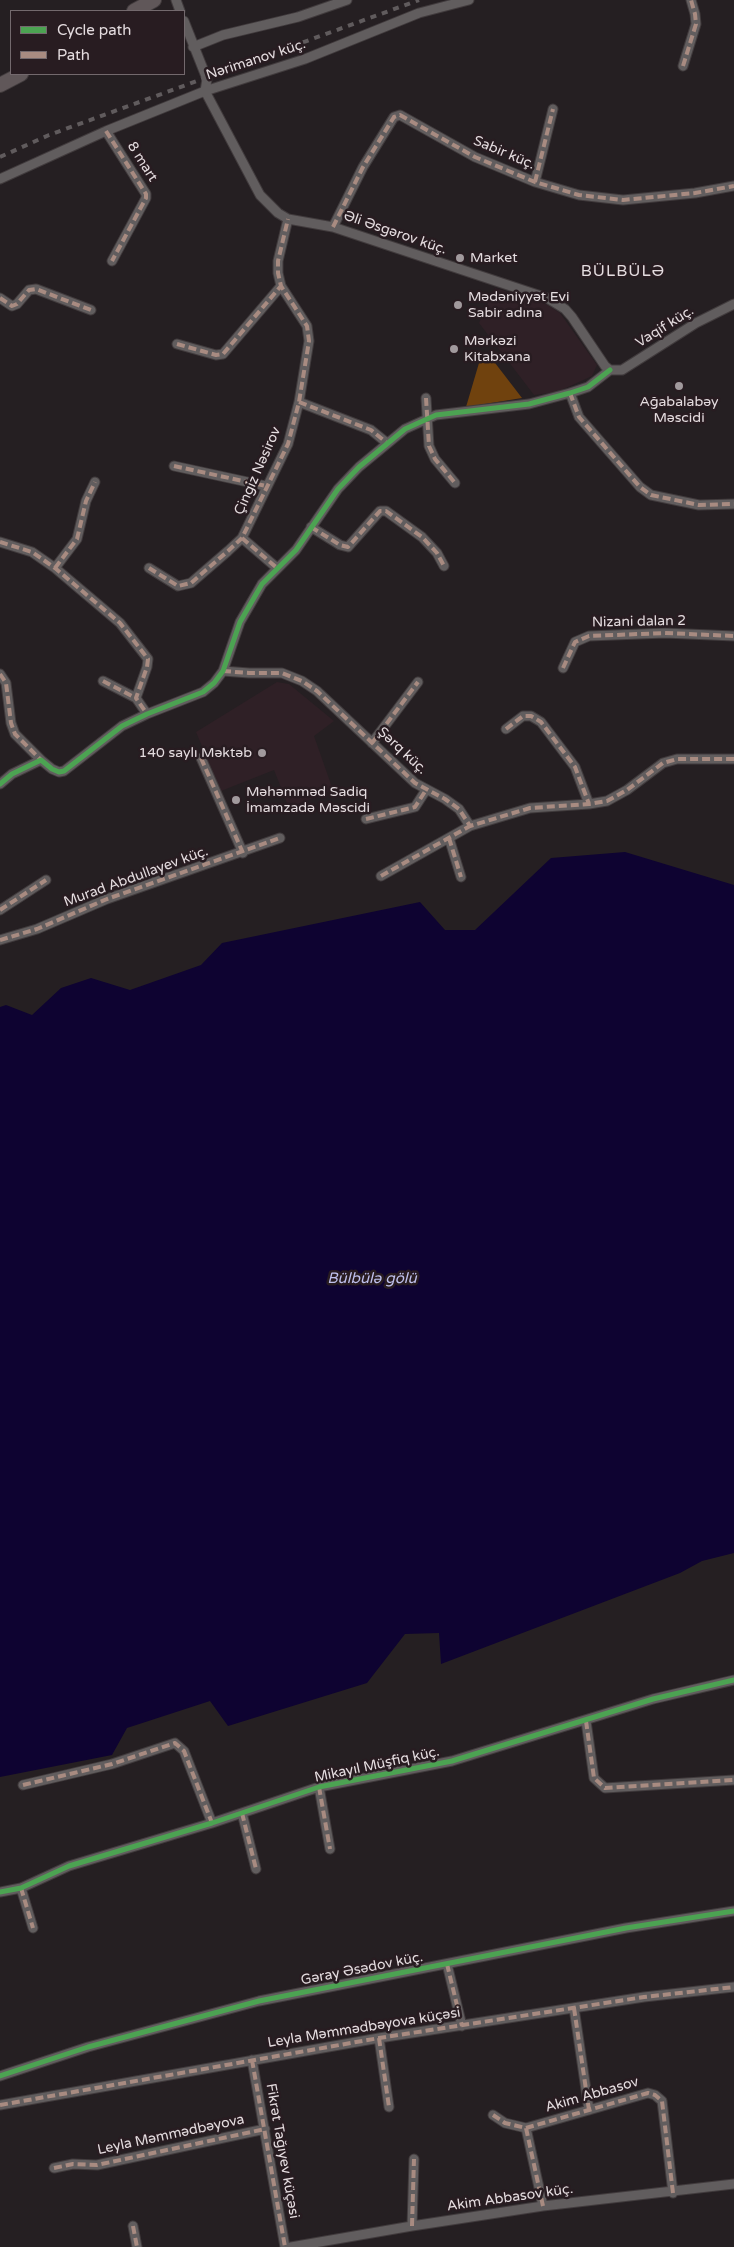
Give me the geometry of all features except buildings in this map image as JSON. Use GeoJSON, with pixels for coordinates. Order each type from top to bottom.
{"type":"FeatureCollection","features":[{"type":"Feature","properties":{"kind":"main road"},"geometry":{"type":"LineString","coordinates":[[136,10],[154,0]]}},
{"type":"Feature","properties":{"kind":"main road"},"geometry":{"type":"LineString","coordinates":[[0,85],[19,75]]}},
{"type":"Feature","properties":{"kind":"street","name":"Nərimanov küç."},"geometry":{"type":"LineString","coordinates":[[194,47],[223,35],[298,17],[347,0]]}},
{"type":"Feature","properties":{"kind":"street","name":"Nərimanov küç."},"geometry":{"type":"LineString","coordinates":[[0,179],[106,131],[205,91],[305,60],[420,13],[470,0]]}},
{"type":"Feature","properties":{"kind":"street"},"geometry":{"type":"LineString","coordinates":[[683,66],[696,24],[696,14],[691,0]]}},
{"type":"Feature","properties":{"kind":"street","name":"Əli Əsgərov küç."},"geometry":{"type":"LineString","coordinates":[[185,24],[206,79],[205,91],[260,195],[274,210],[288,219],[333,227],[547,298],[564,309],[572,317],[599,359],[610,370]]}},
{"type":"Feature","properties":{"kind":"street"},"geometry":{"type":"LineString","coordinates":[[535,182],[553,109]]}},
{"type":"Feature","properties":{"kind":"street","name":"Sabir küç."},"geometry":{"type":"LineString","coordinates":[[333,227],[363,167],[394,117],[400,116],[475,157],[535,182],[579,195],[623,200],[695,193],[734,186]]}},
{"type":"Feature","properties":{"kind":"street","name":"8 mart"},"geometry":{"type":"LineString","coordinates":[[106,131],[146,194],[146,198],[112,261]]}},
{"type":"Feature","properties":{"kind":"street","name":"Çingiz Nəsirov"},"geometry":{"type":"LineString","coordinates":[[149,568],[178,586],[191,584],[242,538],[288,444],[299,402],[309,333],[281,286],[278,261],[288,219]]}},
{"type":"Feature","properties":{"kind":"street"},"geometry":{"type":"LineString","coordinates":[[177,344],[223,354],[281,286]]}},
{"type":"Feature","properties":{"kind":"street"},"geometry":{"type":"LineString","coordinates":[[0,298],[12,306],[17,304],[29,290],[36,289],[91,310]]}},
{"type":"Feature","properties":{"kind":"street","name":"Vaqif küç."},"geometry":{"type":"LineString","coordinates":[[610,370],[622,370],[696,323],[734,304]]}},
{"type":"Feature","properties":{"kind":"street"},"geometry":{"type":"LineString","coordinates":[[0,674],[6,682],[15,734],[52,769],[59,772],[64,771],[122,726],[203,692],[223,670],[248,606],[262,584],[296,550],[338,489],[386,443],[405,429],[428,418],[529,404],[570,393],[588,387],[610,370]]}},
{"type":"Feature","properties":{"kind":"street"},"geometry":{"type":"LineString","coordinates":[[570,393],[579,417],[640,487],[651,495],[699,505],[734,504]]}},
{"type":"Feature","properties":{"kind":"street"},"geometry":{"type":"LineString","coordinates":[[426,398],[430,446],[435,459],[454,483]]}},
{"type":"Feature","properties":{"kind":"street"},"geometry":{"type":"LineString","coordinates":[[299,402],[372,430],[386,443]]}},
{"type":"Feature","properties":{"kind":"street"},"geometry":{"type":"LineString","coordinates":[[174,466],[266,486]]}},
{"type":"Feature","properties":{"kind":"street"},"geometry":{"type":"LineString","coordinates":[[55,568],[77,539],[86,501],[95,482]]}},
{"type":"Feature","properties":{"kind":"street"},"geometry":{"type":"LineString","coordinates":[[311,527],[340,545],[348,547],[380,511],[386,511],[422,537],[437,553],[444,566]]}},
{"type":"Feature","properties":{"kind":"street"},"geometry":{"type":"LineString","coordinates":[[242,538],[277,568]]}},
{"type":"Feature","properties":{"kind":"street"},"geometry":{"type":"LineString","coordinates":[[0,542],[32,552],[55,568],[120,623],[144,651],[148,659],[148,667],[136,698]]}},
{"type":"Feature","properties":{"kind":"street","name":"Nizani dalan 2"},"geometry":{"type":"LineString","coordinates":[[563,668],[575,642],[589,636],[665,633],[734,636]]}},
{"type":"Feature","properties":{"kind":"street","name":"Şərq küç."},"geometry":{"type":"LineString","coordinates":[[223,670],[291,675],[317,691],[415,783],[459,809],[470,826]]}},
{"type":"Feature","properties":{"kind":"street"},"geometry":{"type":"LineString","coordinates":[[103,681],[136,698],[147,714]]}},
{"type":"Feature","properties":{"kind":"street"},"geometry":{"type":"LineString","coordinates":[[372,743],[418,682]]}},
{"type":"Feature","properties":{"kind":"street"},"geometry":{"type":"LineString","coordinates":[[506,729],[523,716],[531,716],[541,722],[575,767],[589,804]]}},
{"type":"Feature","properties":{"kind":"street"},"geometry":{"type":"LineString","coordinates":[[201,758],[242,853]]}},
{"type":"Feature","properties":{"kind":"street"},"geometry":{"type":"LineString","coordinates":[[381,876],[470,826],[530,808],[607,801],[627,790],[663,763],[676,759],[734,759]]}},
{"type":"Feature","properties":{"kind":"street"},"geometry":{"type":"LineString","coordinates":[[0,784],[12,774],[41,760]]}},
{"type":"Feature","properties":{"kind":"street"},"geometry":{"type":"LineString","coordinates":[[366,819],[415,807],[426,790]]}},
{"type":"Feature","properties":{"kind":"street","name":"Murad Abdullayev küç."},"geometry":{"type":"LineString","coordinates":[[0,940],[37,929],[107,900],[280,838]]}},
{"type":"Feature","properties":{"kind":"street"},"geometry":{"type":"LineString","coordinates":[[449,838],[461,877]]}},
{"type":"Feature","properties":{"kind":"street"},"geometry":{"type":"LineString","coordinates":[[0,910],[46,880]]}},
{"type":"Feature","properties":{"kind":"street","name":"Mikayıl Müşfiq küç."},"geometry":{"type":"LineString","coordinates":[[0,1892],[21,1888],[69,1866],[212,1823],[319,1787],[452,1761],[653,1699],[734,1680]]}},
{"type":"Feature","properties":{"kind":"street"},"geometry":{"type":"LineString","coordinates":[[586,1721],[594,1778],[605,1788],[734,1780]]}},
{"type":"Feature","properties":{"kind":"street"},"geometry":{"type":"LineString","coordinates":[[23,1785],[112,1764],[175,1743],[184,1751],[212,1823]]}},
{"type":"Feature","properties":{"kind":"street"},"geometry":{"type":"LineString","coordinates":[[319,1787],[330,1849]]}},
{"type":"Feature","properties":{"kind":"street"},"geometry":{"type":"LineString","coordinates":[[242,1813],[256,1870]]}},
{"type":"Feature","properties":{"kind":"street"},"geometry":{"type":"LineString","coordinates":[[21,1888],[33,1928]]}},
{"type":"Feature","properties":{"kind":"street","name":"Gəray Əsədov küç."},"geometry":{"type":"LineString","coordinates":[[0,2076],[88,2047],[259,2002],[626,1928],[734,1911]]}},
{"type":"Feature","properties":{"kind":"street"},"geometry":{"type":"LineString","coordinates":[[447,1964],[462,2026]]}},
{"type":"Feature","properties":{"kind":"street","name":"Leyla Məmmədbəyova küçəsi"},"geometry":{"type":"LineString","coordinates":[[0,2105],[379,2038],[644,1997],[734,1987]]}},
{"type":"Feature","properties":{"kind":"street"},"geometry":{"type":"LineString","coordinates":[[574,2008],[589,2110]]}},
{"type":"Feature","properties":{"kind":"street"},"geometry":{"type":"LineString","coordinates":[[379,2038],[389,2107]]}},
{"type":"Feature","properties":{"kind":"street","name":"Fikrət Tağıyev küçəsi"},"geometry":{"type":"LineString","coordinates":[[252,2060],[285,2247]]}},
{"type":"Feature","properties":{"kind":"street","name":"Akim Abbasov"},"geometry":{"type":"LineString","coordinates":[[526,2128],[648,2093],[655,2095],[662,2101],[673,2193]]}},
{"type":"Feature","properties":{"kind":"street"},"geometry":{"type":"LineString","coordinates":[[493,2115],[505,2123],[526,2128],[543,2206]]}},
{"type":"Feature","properties":{"kind":"street","name":"Leyla Məmmədbəyova"},"geometry":{"type":"LineString","coordinates":[[54,2168],[73,2164],[97,2165],[264,2130]]}},
{"type":"Feature","properties":{"kind":"street"},"geometry":{"type":"LineString","coordinates":[[412,2226],[414,2159]]}},
{"type":"Feature","properties":{"kind":"street","name":"Akim Abbasov küç."},"geometry":{"type":"LineString","coordinates":[[291,2247],[543,2206],[673,2193],[734,2184]]}},
{"type":"Feature","properties":{"kind":"street"},"geometry":{"type":"LineString","coordinates":[[133,2226],[137,2247]]}},
{"type":"Feature","properties":{"kind":"shaded area"},"geometry":{"type":"Polygon","coordinates":[[[495,288],[546,304],[560,313],[597,365],[592,376],[557,392],[534,395],[479,323],[495,288]]]}},
{"type":"Feature","properties":{"kind":"shaded area"},"geometry":{"type":"Polygon","coordinates":[[[492,359],[522,398],[466,407],[479,363],[492,359]]]}},
{"type":"Feature","properties":{"kind":"shaded area","name":"140 saylı Məktəb"},"geometry":{"type":"Polygon","coordinates":[[[277,682],[289,684],[334,721],[314,736],[333,790],[289,808],[274,770],[221,791],[196,732],[277,682]]]}},
{"type":"Feature","properties":{"kind":"water","name":"Bülbülə gölü"},"geometry":{"type":"Polygon","coordinates":[[[625,852],[734,885],[734,1553],[702,1561],[680,1573],[441,1664],[439,1633],[405,1634],[367,1683],[228,1726],[210,1701],[127,1728],[112,1755],[0,1777],[0,1007],[6,1005],[32,1015],[61,988],[91,978],[130,990],[201,965],[222,943],[420,902],[445,930],[475,930],[551,858],[625,852]]]}},
{"type":"Feature","properties":{"kind":"railway"},"geometry":{"type":"LineString","coordinates":[[0,157],[49,135],[419,0]]}},
{"type":"Feature","properties":{"kind":"marked path"},"geometry":{"type":"LineString","coordinates":[[683,66],[696,24],[691,0]]}},
{"type":"Feature","properties":{"kind":"marked path"},"geometry":{"type":"LineString","coordinates":[[535,182],[553,109]]}},
{"type":"Feature","properties":{"kind":"marked path"},"geometry":{"type":"LineString","coordinates":[[333,227],[363,167],[394,117],[400,115],[475,157],[535,182],[579,195],[623,200],[695,193],[734,186]]}},
{"type":"Feature","properties":{"kind":"marked path"},"geometry":{"type":"LineString","coordinates":[[106,131],[146,194],[146,198],[112,261]]}},
{"type":"Feature","properties":{"kind":"marked path"},"geometry":{"type":"LineString","coordinates":[[149,568],[178,586],[191,583],[228,551],[242,538],[288,444],[299,402],[309,341],[307,326],[281,286],[278,273],[278,261],[288,219]]}},
{"type":"Feature","properties":{"kind":"marked path"},"geometry":{"type":"LineString","coordinates":[[177,344],[216,355],[223,354],[281,286]]}},
{"type":"Feature","properties":{"kind":"marked path"},"geometry":{"type":"LineString","coordinates":[[0,298],[12,306],[17,304],[29,290],[36,289],[91,310]]}},
{"type":"Feature","properties":{"kind":"marked path"},"geometry":{"type":"LineString","coordinates":[[570,393],[579,417],[640,487],[651,495],[699,505],[734,504]]}},
{"type":"Feature","properties":{"kind":"marked path"},"geometry":{"type":"LineString","coordinates":[[426,398],[429,446],[435,459],[455,483]]}},
{"type":"Feature","properties":{"kind":"marked path"},"geometry":{"type":"LineString","coordinates":[[299,402],[371,430],[387,443]]}},
{"type":"Feature","properties":{"kind":"marked path"},"geometry":{"type":"LineString","coordinates":[[174,466],[266,486]]}},
{"type":"Feature","properties":{"kind":"marked path"},"geometry":{"type":"LineString","coordinates":[[55,568],[77,539],[86,501],[95,482]]}},
{"type":"Feature","properties":{"kind":"marked path"},"geometry":{"type":"LineString","coordinates":[[311,527],[340,545],[348,547],[380,511],[386,511],[422,537],[437,553],[444,566]]}},
{"type":"Feature","properties":{"kind":"marked path"},"geometry":{"type":"LineString","coordinates":[[242,538],[277,568]]}},
{"type":"Feature","properties":{"kind":"marked path"},"geometry":{"type":"LineString","coordinates":[[0,542],[32,552],[55,568],[120,623],[148,659],[136,698],[147,714]]}},
{"type":"Feature","properties":{"kind":"marked path"},"geometry":{"type":"LineString","coordinates":[[563,668],[575,642],[589,636],[665,633],[734,636]]}},
{"type":"Feature","properties":{"kind":"marked path"},"geometry":{"type":"LineString","coordinates":[[223,671],[282,673],[302,681],[317,691],[415,783],[459,809],[470,826],[530,808],[607,801],[627,790],[663,763],[677,759],[734,759]]}},
{"type":"Feature","properties":{"kind":"marked path"},"geometry":{"type":"LineString","coordinates":[[0,674],[6,683],[11,723],[15,734],[41,760]]}},
{"type":"Feature","properties":{"kind":"marked path"},"geometry":{"type":"LineString","coordinates":[[103,681],[136,698]]}},
{"type":"Feature","properties":{"kind":"marked path"},"geometry":{"type":"LineString","coordinates":[[372,743],[418,682]]}},
{"type":"Feature","properties":{"kind":"marked path"},"geometry":{"type":"LineString","coordinates":[[506,729],[523,716],[531,716],[541,722],[575,767],[589,804]]}},
{"type":"Feature","properties":{"kind":"marked path"},"geometry":{"type":"LineString","coordinates":[[201,758],[243,853]]}},
{"type":"Feature","properties":{"kind":"marked path"},"geometry":{"type":"LineString","coordinates":[[366,819],[415,807],[426,790]]}},
{"type":"Feature","properties":{"kind":"marked path"},"geometry":{"type":"LineString","coordinates":[[381,876],[470,826]]}},
{"type":"Feature","properties":{"kind":"marked path"},"geometry":{"type":"LineString","coordinates":[[0,940],[37,929],[107,899],[280,838]]}},
{"type":"Feature","properties":{"kind":"marked path"},"geometry":{"type":"LineString","coordinates":[[449,838],[461,877]]}},
{"type":"Feature","properties":{"kind":"marked path"},"geometry":{"type":"LineString","coordinates":[[0,910],[46,880]]}},
{"type":"Feature","properties":{"kind":"marked path"},"geometry":{"type":"LineString","coordinates":[[586,1721],[594,1778],[605,1788],[734,1780]]}},
{"type":"Feature","properties":{"kind":"marked path"},"geometry":{"type":"LineString","coordinates":[[23,1785],[112,1764],[175,1743],[184,1751],[212,1823]]}},
{"type":"Feature","properties":{"kind":"marked path"},"geometry":{"type":"LineString","coordinates":[[319,1787],[330,1849]]}},
{"type":"Feature","properties":{"kind":"marked path"},"geometry":{"type":"LineString","coordinates":[[242,1813],[256,1869]]}},
{"type":"Feature","properties":{"kind":"marked path"},"geometry":{"type":"LineString","coordinates":[[21,1888],[33,1928]]}},
{"type":"Feature","properties":{"kind":"marked path"},"geometry":{"type":"LineString","coordinates":[[447,1964],[462,2026]]}},
{"type":"Feature","properties":{"kind":"marked path"},"geometry":{"type":"LineString","coordinates":[[0,2105],[379,2038],[644,1997],[734,1987]]}},
{"type":"Feature","properties":{"kind":"marked path"},"geometry":{"type":"LineString","coordinates":[[574,2008],[589,2110]]}},
{"type":"Feature","properties":{"kind":"marked path"},"geometry":{"type":"LineString","coordinates":[[379,2038],[389,2107]]}},
{"type":"Feature","properties":{"kind":"marked path"},"geometry":{"type":"LineString","coordinates":[[252,2060],[285,2247]]}},
{"type":"Feature","properties":{"kind":"marked path"},"geometry":{"type":"LineString","coordinates":[[493,2115],[505,2123],[526,2128],[648,2093],[655,2095],[662,2101],[673,2193]]}},
{"type":"Feature","properties":{"kind":"marked path"},"geometry":{"type":"LineString","coordinates":[[526,2128],[543,2206]]}},
{"type":"Feature","properties":{"kind":"marked path"},"geometry":{"type":"LineString","coordinates":[[54,2168],[73,2164],[97,2165],[265,2129]]}},
{"type":"Feature","properties":{"kind":"marked path"},"geometry":{"type":"LineString","coordinates":[[412,2226],[414,2159]]}},
{"type":"Feature","properties":{"kind":"marked path"},"geometry":{"type":"LineString","coordinates":[[133,2226],[137,2247]]}},
{"type":"Feature","properties":{"kind":"cycle path"},"geometry":{"type":"LineString","coordinates":[[0,784],[12,774],[41,760],[52,769],[59,772],[64,771],[122,726],[203,692],[214,683],[223,671],[240,622],[262,584],[296,550],[338,489],[359,467],[405,429],[436,415],[529,404],[570,393],[588,387],[610,370]]}},
{"type":"Feature","properties":{"kind":"cycle path"},"geometry":{"type":"LineString","coordinates":[[0,1892],[21,1888],[69,1866],[212,1823],[319,1787],[452,1761],[653,1699],[734,1680]]}},
{"type":"Feature","properties":{"kind":"cycle path"},"geometry":{"type":"LineString","coordinates":[[0,2076],[88,2047],[259,2001],[626,1928],[734,1911]]}},
{"type":"Feature","properties":{"kind":"place","name":"Market"},"geometry":{"type":"Point","coordinates":[460,258]}},
{"type":"Feature","properties":{"kind":"place","name":"Mədəniyyət Evi Sabir adına"},"geometry":{"type":"Point","coordinates":[458,305]}},
{"type":"Feature","properties":{"kind":"place","name":"Mərkəzi Kitabxana"},"geometry":{"type":"Point","coordinates":[454,349]}},
{"type":"Feature","properties":{"kind":"place","name":"Ağabalabəy Məscidi"},"geometry":{"type":"Point","coordinates":[679,386]}},
{"type":"Feature","properties":{"kind":"place","name":"140 saylı Məktəb"},"geometry":{"type":"Point","coordinates":[262,753]}},
{"type":"Feature","properties":{"kind":"place","name":"Məhəmməd Sadiq İmamzadə Məscidi"},"geometry":{"type":"Point","coordinates":[236,800]}},
{"type":"Feature","properties":{"kind":"district","name":"BÜLBÜLƏ"},"geometry":{"type":"Point","coordinates":[623,272]}}]}
